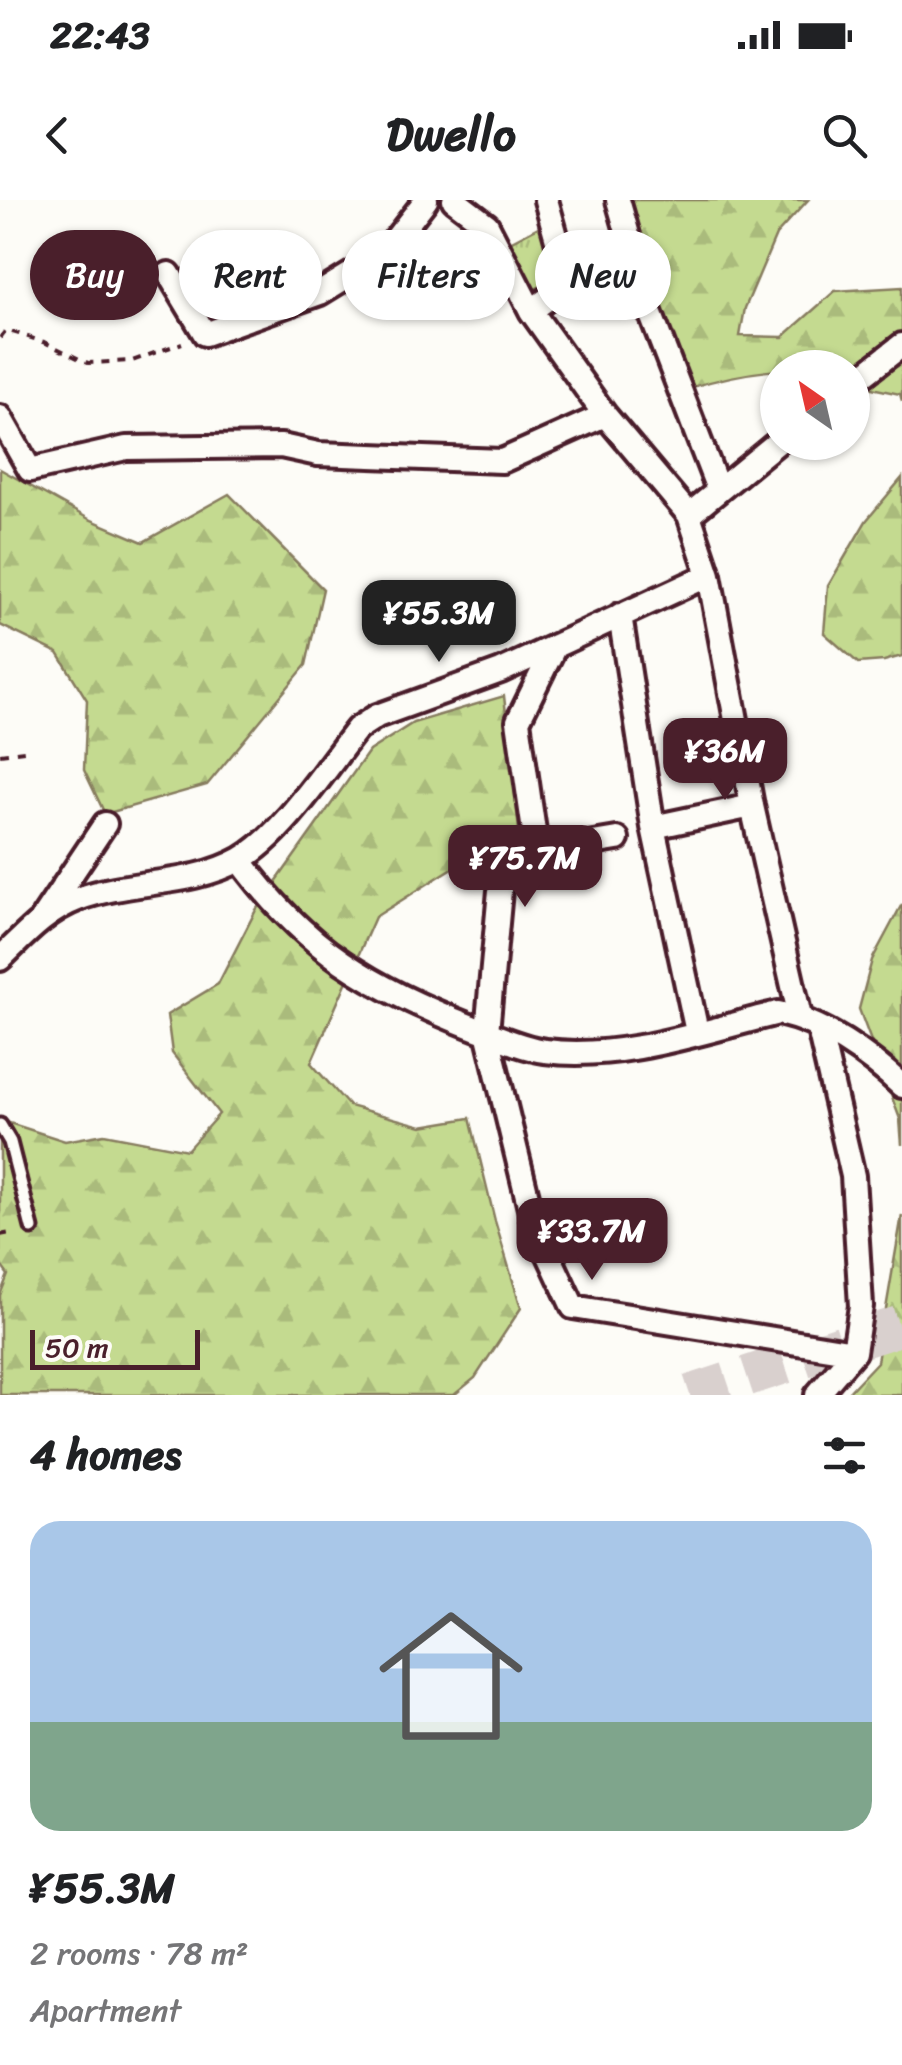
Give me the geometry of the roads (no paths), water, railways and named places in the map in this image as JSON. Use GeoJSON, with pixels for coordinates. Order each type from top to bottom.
{"type":"FeatureCollection","features":[{"type":"Feature","properties":{"kind":"street"},"geometry":{"type":"LineString","coordinates":[[169,274],[205,334],[320,293],[384,254],[426,200]]}},
{"type":"Feature","properties":{"kind":"street"},"geometry":{"type":"LineString","coordinates":[[454,200],[486,225],[532,310],[605,416],[689,516],[708,575],[752,806],[853,1176],[861,1306],[854,1352],[817,1395]]}},
{"type":"Feature","properties":{"kind":"street"},"geometry":{"type":"LineString","coordinates":[[532,310],[569,283],[546,200]]}},
{"type":"Feature","properties":{"kind":"street"},"geometry":{"type":"LineString","coordinates":[[618,200],[650,312],[718,489]]}},
{"type":"Feature","properties":{"kind":"street"},"geometry":{"type":"LineString","coordinates":[[870,370],[902,345]]}},
{"type":"Feature","properties":{"kind":"street"},"geometry":{"type":"LineString","coordinates":[[0,417],[30,470],[126,448],[281,446],[318,454],[502,461],[605,416]]}},
{"type":"Feature","properties":{"kind":"street"},"geometry":{"type":"LineString","coordinates":[[689,516],[760,456]]}},
{"type":"Feature","properties":{"kind":"street"},"geometry":{"type":"LineString","coordinates":[[41,920],[78,899],[206,874],[240,860],[266,842],[357,729],[377,716],[501,671],[708,575]]}},
{"type":"Feature","properties":{"kind":"street"},"geometry":{"type":"LineString","coordinates":[[620,615],[652,826],[697,1032]]}},
{"type":"Feature","properties":{"kind":"street"},"geometry":{"type":"LineString","coordinates":[[537,852],[518,720],[555,646]]}},
{"type":"Feature","properties":{"kind":"street"},"geometry":{"type":"LineString","coordinates":[[652,826],[752,806]]}},
{"type":"Feature","properties":{"kind":"street"},"geometry":{"type":"LineString","coordinates":[[0,959],[41,920],[105,824]]}},
{"type":"Feature","properties":{"kind":"street"},"geometry":{"type":"LineString","coordinates":[[617,838],[503,858],[487,1032],[533,1220],[573,1307],[854,1352]]}},
{"type":"Feature","properties":{"kind":"street"},"geometry":{"type":"LineString","coordinates":[[240,860],[268,898],[308,939],[349,968],[424,1008],[542,1051],[588,1052],[642,1046],[778,1013],[809,1023],[873,1060],[902,1086]]}},
{"type":"Feature","properties":{"kind":"lane"},"geometry":{"type":"LineString","coordinates":[[0,1125],[10,1142],[32,1228]]}},
{"type":"Feature","properties":{"kind":"tunnel"},"geometry":{"type":"LineString","coordinates":[[690,1395],[902,1325]]}}]}
